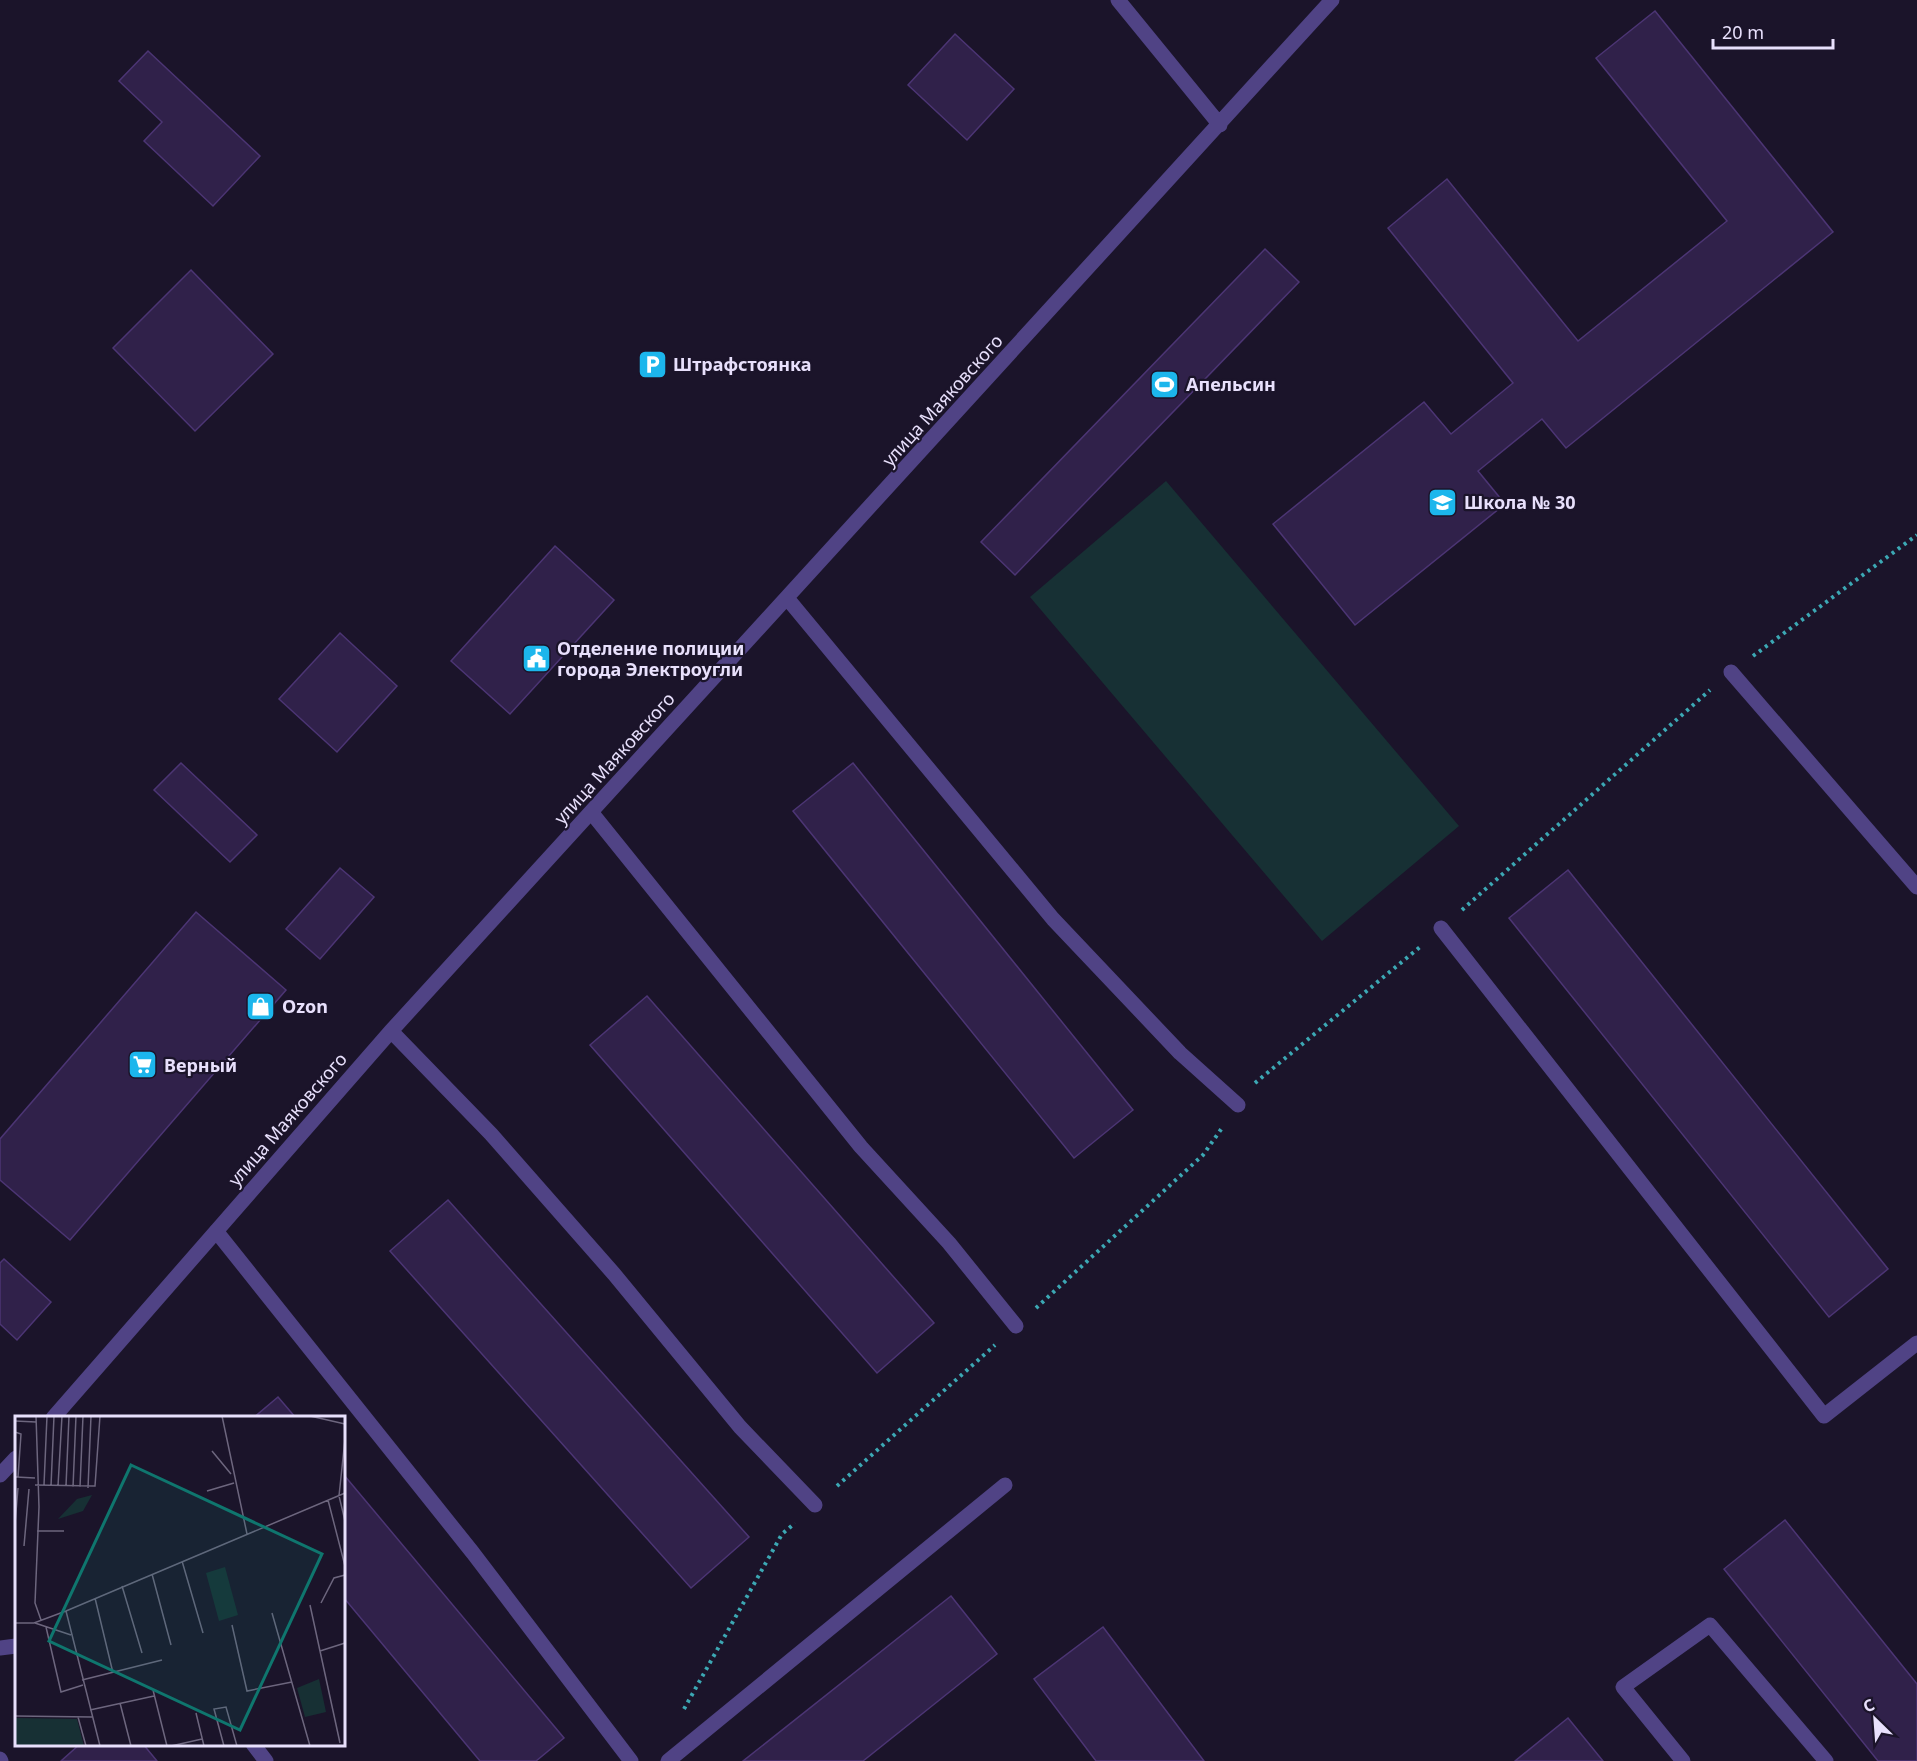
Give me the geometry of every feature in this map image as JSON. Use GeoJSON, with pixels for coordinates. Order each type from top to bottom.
{"type":"FeatureCollection","features":[{"type":"Feature","properties":{"kind":"street"},"geometry":{"type":"LineString","coordinates":[[1118,0],[1220,124]]}},
{"type":"Feature","properties":{"kind":"street","name":"улица Маяковского"},"geometry":{"type":"LineString","coordinates":[[55,1416],[391,1031],[1332,0]]}},
{"type":"Feature","properties":{"kind":"street"},"geometry":{"type":"LineString","coordinates":[[787,598],[1053,919],[1179,1053],[1238,1105]]}},
{"type":"Feature","properties":{"kind":"street"},"geometry":{"type":"LineString","coordinates":[[1731,672],[1917,887]]}},
{"type":"Feature","properties":{"kind":"street"},"geometry":{"type":"LineString","coordinates":[[591,812],[861,1147],[949,1244],[1016,1326]]}},
{"type":"Feature","properties":{"kind":"street"},"geometry":{"type":"LineString","coordinates":[[1442,928],[1824,1416],[1917,1343]]}},
{"type":"Feature","properties":{"kind":"street"},"geometry":{"type":"LineString","coordinates":[[391,1031],[491,1134],[614,1274],[740,1427],[815,1505]]}},
{"type":"Feature","properties":{"kind":"street"},"geometry":{"type":"LineString","coordinates":[[216,1231],[472,1553],[631,1761]]}},
{"type":"Feature","properties":{"kind":"street"},"geometry":{"type":"LineString","coordinates":[[0,1475],[15,1459]]}},
{"type":"Feature","properties":{"kind":"street"},"geometry":{"type":"LineString","coordinates":[[668,1761],[1005,1485]]}},
{"type":"Feature","properties":{"kind":"street"},"geometry":{"type":"LineString","coordinates":[[1683,1761],[1623,1688],[1710,1625],[1826,1761]]}},
{"type":"Feature","properties":{"kind":"street"},"geometry":{"type":"LineString","coordinates":[[0,1648],[15,1646]]}},
{"type":"Feature","properties":{"kind":"street"},"geometry":{"type":"LineString","coordinates":[[255,1746],[266,1761]]}},
{"type":"Feature","properties":{"kind":"green space"},"geometry":{"type":"Polygon","coordinates":[[[1166,481],[1459,826],[1322,941],[1030,597],[1166,481]]]}},
{"type":"Feature","properties":{"kind":"building"},"geometry":{"type":"Polygon","coordinates":[[[1655,11],[1833,232],[1566,448],[1542,419],[1478,471],[1505,504],[1355,625],[1273,524],[1424,402],[1451,434],[1513,383],[1388,228],[1447,179],[1578,341],[1727,221],[1596,58],[1655,11]]]}},
{"type":"Feature","properties":{"kind":"building"},"geometry":{"type":"Polygon","coordinates":[[[955,34],[1014,89],[967,140],[908,85],[955,34]]]}},
{"type":"Feature","properties":{"kind":"building"},"geometry":{"type":"Polygon","coordinates":[[[148,51],[260,156],[213,206],[144,141],[162,122],[119,81],[148,51]]]}},
{"type":"Feature","properties":{"kind":"building"},"geometry":{"type":"Polygon","coordinates":[[[1265,249],[1299,282],[1015,575],[981,542],[1265,249]]]}},
{"type":"Feature","properties":{"kind":"building"},"geometry":{"type":"Polygon","coordinates":[[[191,270],[273,354],[195,431],[113,348],[191,270]]]}},
{"type":"Feature","properties":{"kind":"building"},"geometry":{"type":"Polygon","coordinates":[[[555,546],[614,600],[510,714],[451,661],[555,546]]]}},
{"type":"Feature","properties":{"kind":"building"},"geometry":{"type":"Polygon","coordinates":[[[340,633],[397,686],[337,752],[279,699],[340,633]]]}},
{"type":"Feature","properties":{"kind":"building"},"geometry":{"type":"Polygon","coordinates":[[[181,763],[257,835],[230,862],[154,790],[181,763]]]}},
{"type":"Feature","properties":{"kind":"building"},"geometry":{"type":"Polygon","coordinates":[[[853,763],[1133,1110],[1074,1158],[793,811],[853,763]]]}},
{"type":"Feature","properties":{"kind":"building"},"geometry":{"type":"Polygon","coordinates":[[[340,868],[374,897],[320,959],[286,929],[340,868]]]}},
{"type":"Feature","properties":{"kind":"building"},"geometry":{"type":"Polygon","coordinates":[[[1568,870],[1888,1269],[1829,1317],[1509,918],[1568,870]]]}},
{"type":"Feature","properties":{"kind":"building","name":"Верный"},"geometry":{"type":"Polygon","coordinates":[[[196,912],[286,990],[70,1240],[0,1180],[0,1139],[196,912]]]}},
{"type":"Feature","properties":{"kind":"building"},"geometry":{"type":"Polygon","coordinates":[[[647,996],[934,1323],[877,1373],[590,1045],[647,996]]]}},
{"type":"Feature","properties":{"kind":"building"},"geometry":{"type":"Polygon","coordinates":[[[448,1200],[749,1537],[691,1588],[390,1251],[448,1200]]]}},
{"type":"Feature","properties":{"kind":"building"},"geometry":{"type":"Polygon","coordinates":[[[4,1259],[51,1302],[17,1340],[0,1324],[0,1263],[4,1259]]]}},
{"type":"Feature","properties":{"kind":"building"},"geometry":{"type":"Polygon","coordinates":[[[278,1397],[294,1416],[255,1416],[278,1397]]]}},
{"type":"Feature","properties":{"kind":"building"},"geometry":{"type":"Polygon","coordinates":[[[345,1476],[564,1738],[536,1761],[480,1761],[345,1599],[345,1476]]]}},
{"type":"Feature","properties":{"kind":"building"},"geometry":{"type":"Polygon","coordinates":[[[1785,1520],[1917,1684],[1917,1761],[1878,1761],[1724,1569],[1785,1520]]]}},
{"type":"Feature","properties":{"kind":"building"},"geometry":{"type":"Polygon","coordinates":[[[951,1596],[997,1654],[863,1761],[743,1761],[951,1596]]]}},
{"type":"Feature","properties":{"kind":"building"},"geometry":{"type":"Polygon","coordinates":[[[1103,1627],[1204,1761],[1096,1761],[1034,1679],[1103,1627]]]}},
{"type":"Feature","properties":{"kind":"building"},"geometry":{"type":"Polygon","coordinates":[[[1568,1718],[1603,1761],[1515,1761],[1568,1718]]]}},
{"type":"Feature","properties":{"kind":"building"},"geometry":{"type":"Polygon","coordinates":[[[78,1746],[145,1746],[157,1761],[61,1761],[78,1746]]]}},
{"type":"Feature","properties":{"kind":"place","name":"Штрафстоянка"},"geometry":{"type":"Point","coordinates":[652,364]}},
{"type":"Feature","properties":{"kind":"place","name":"Апельсин"},"geometry":{"type":"Point","coordinates":[1165,384]}},
{"type":"Feature","properties":{"kind":"place","name":"Школа № 30"},"geometry":{"type":"Point","coordinates":[1443,502]}},
{"type":"Feature","properties":{"kind":"place","name":"Отделение полиции города Электроугли"},"geometry":{"type":"Point","coordinates":[536,658]}},
{"type":"Feature","properties":{"kind":"place","name":"Ozon"},"geometry":{"type":"Point","coordinates":[261,1006]}},
{"type":"Feature","properties":{"kind":"place","name":"Верный"},"geometry":{"type":"Point","coordinates":[143,1065]}}]}
